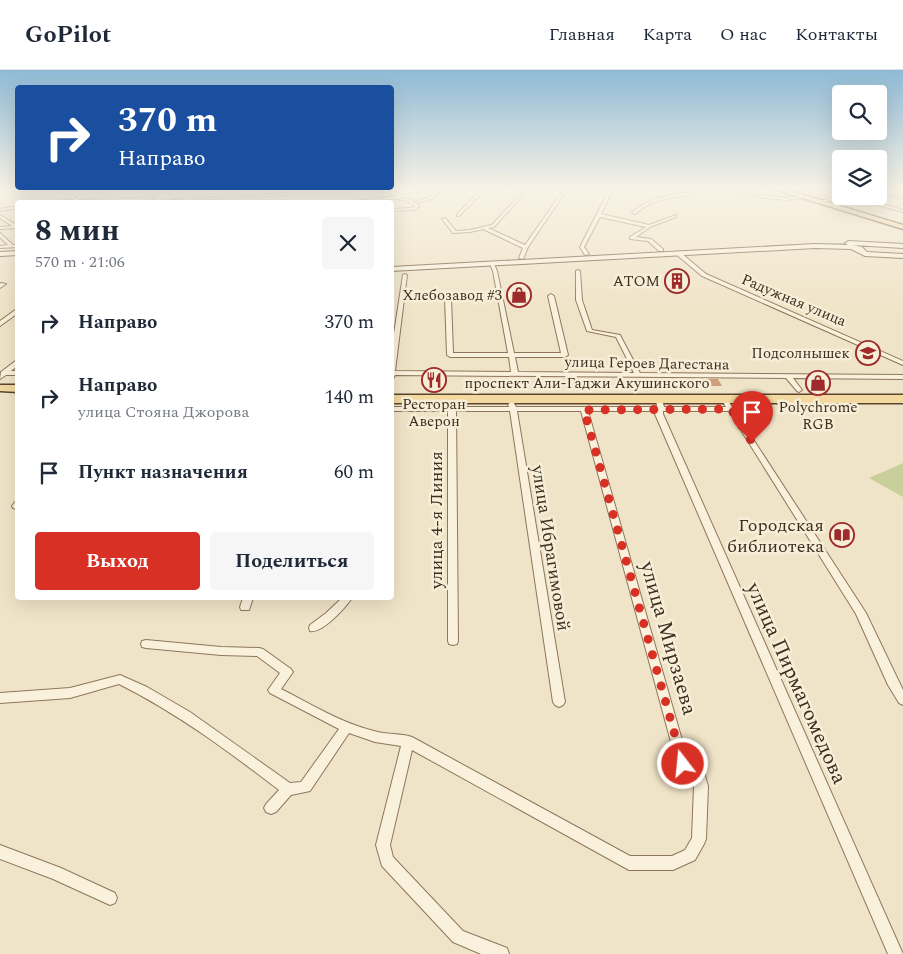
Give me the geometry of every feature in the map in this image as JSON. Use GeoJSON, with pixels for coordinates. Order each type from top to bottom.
{"type":"FeatureCollection","features":[{"type":"Feature","properties":{"kind":"main road"},"geometry":{"type":"LineString","coordinates":[[394,265],[814,242],[903,246]]}},
{"type":"Feature","properties":{"kind":"main road"},"geometry":{"type":"LineString","coordinates":[[394,269],[815,246],[855,248],[865,254],[903,256]]}},
{"type":"Feature","properties":{"kind":"main road"},"geometry":{"type":"LineString","coordinates":[[0,256],[15,255]]}},
{"type":"Feature","properties":{"kind":"main road"},"geometry":{"type":"LineString","coordinates":[[0,388],[15,389]]}},
{"type":"Feature","properties":{"kind":"main road","name":"проспект Али-Гаджи Акушинского"},"geometry":{"type":"LineString","coordinates":[[394,389],[604,394],[903,390]]}},
{"type":"Feature","properties":{"kind":"main road"},"geometry":{"type":"LineString","coordinates":[[802,390],[815,400]]}},
{"type":"Feature","properties":{"kind":"main road","name":"проспект Али-Гаджи Акушинского"},"geometry":{"type":"LineString","coordinates":[[394,399],[452,404],[512,404],[604,394],[659,405],[728,405],[815,400],[903,399]]}},
{"type":"Feature","properties":{"kind":"main road"},"geometry":{"type":"LineString","coordinates":[[0,397],[15,397]]}},
{"type":"Feature","properties":{"kind":"street"},"geometry":{"type":"LineString","coordinates":[[453,229],[455,232],[474,229]]}},
{"type":"Feature","properties":{"kind":"street"},"geometry":{"type":"LineString","coordinates":[[486,229],[526,247]]}},
{"type":"Feature","properties":{"kind":"street"},"geometry":{"type":"LineString","coordinates":[[521,258],[539,229]]}},
{"type":"Feature","properties":{"kind":"street"},"geometry":{"type":"LineString","coordinates":[[587,254],[582,247],[591,229]]}},
{"type":"Feature","properties":{"kind":"street"},"geometry":{"type":"LineString","coordinates":[[644,229],[632,238],[649,240],[661,250]]}},
{"type":"Feature","properties":{"kind":"street"},"geometry":{"type":"LineString","coordinates":[[0,234],[11,246]]}},
{"type":"Feature","properties":{"kind":"street"},"geometry":{"type":"LineString","coordinates":[[0,247],[15,246]]}},
{"type":"Feature","properties":{"kind":"street","name":"Радужная улица"},"geometry":{"type":"LineString","coordinates":[[679,254],[704,274],[903,363]]}},
{"type":"Feature","properties":{"kind":"street"},"geometry":{"type":"LineString","coordinates":[[492,264],[495,270],[515,374]]}},
{"type":"Feature","properties":{"kind":"street"},"geometry":{"type":"LineString","coordinates":[[578,270],[579,300],[590,331],[618,336],[638,375]]}},
{"type":"Feature","properties":{"kind":"street"},"geometry":{"type":"LineString","coordinates":[[394,358],[405,275]]}},
{"type":"Feature","properties":{"kind":"street"},"geometry":{"type":"LineString","coordinates":[[448,298],[450,355],[565,355],[551,296]]}},
{"type":"Feature","properties":{"kind":"street"},"geometry":{"type":"LineString","coordinates":[[0,324],[15,312]]}},
{"type":"Feature","properties":{"kind":"street"},"geometry":{"type":"LineString","coordinates":[[2,374],[15,363]]}},
{"type":"Feature","properties":{"kind":"street"},"geometry":{"type":"LineString","coordinates":[[2,374],[15,373]]}},
{"type":"Feature","properties":{"kind":"street","name":"улица Героев Дагестана"},"geometry":{"type":"LineString","coordinates":[[394,373],[903,377]]}},
{"type":"Feature","properties":{"kind":"street"},"geometry":{"type":"LineString","coordinates":[[788,376],[802,390]]}},
{"type":"Feature","properties":{"kind":"street"},"geometry":{"type":"LineString","coordinates":[[394,409],[452,404]]}},
{"type":"Feature","properties":{"kind":"street","name":"улица 4-я Линия"},"geometry":{"type":"LineString","coordinates":[[452,404],[453,642]]}},
{"type":"Feature","properties":{"kind":"street"},"geometry":{"type":"LineString","coordinates":[[512,404],[584,410],[659,405]]}},
{"type":"Feature","properties":{"kind":"street","name":"улица Ибрагимовой"},"geometry":{"type":"LineString","coordinates":[[512,404],[559,702]]}},
{"type":"Feature","properties":{"kind":"street","name":"улица Пирмагомедова"},"geometry":{"type":"LineString","coordinates":[[659,405],[658,414],[896,954]]}},
{"type":"Feature","properties":{"kind":"street"},"geometry":{"type":"LineString","coordinates":[[728,405],[861,613],[894,685],[903,700]]}},
{"type":"Feature","properties":{"kind":"street","name":"улица Мирзаева"},"geometry":{"type":"LineString","coordinates":[[408,741],[628,863],[673,863],[690,855],[699,840],[701,786],[698,773],[683,764],[584,410]]}},
{"type":"Feature","properties":{"kind":"street"},"geometry":{"type":"LineString","coordinates":[[314,628],[330,616],[344,600]]}},
{"type":"Feature","properties":{"kind":"street"},"geometry":{"type":"LineString","coordinates":[[146,644],[221,651],[259,652],[287,672],[274,690],[347,727],[394,742],[408,741],[383,845],[387,861],[458,938],[501,954]]}},
{"type":"Feature","properties":{"kind":"street"},"geometry":{"type":"LineString","coordinates":[[0,698],[70,693],[120,679],[160,698],[233,748],[288,789]]}},
{"type":"Feature","properties":{"kind":"street"},"geometry":{"type":"LineString","coordinates":[[271,808],[288,789],[304,787],[347,727]]}},
{"type":"Feature","properties":{"kind":"street"},"geometry":{"type":"LineString","coordinates":[[0,852],[56,873],[110,898]]}},
{"type":"Feature","properties":{"kind":"green space"},"geometry":{"type":"Polygon","coordinates":[[[903,463],[903,497],[869,478],[903,463]]]}},
{"type":"Feature","properties":{"kind":"building"},"geometry":{"type":"Polygon","coordinates":[[[642,379],[718,379],[722,386],[645,386],[642,379]]]}},
{"type":"Feature","properties":{"kind":"waterway"},"geometry":{"type":"LineString","coordinates":[[674,252],[821,244],[858,244]]}},
{"type":"Feature","properties":{"kind":"place","name":"АТОМ"},"geometry":{"type":"Point","coordinates":[677,281]}},
{"type":"Feature","properties":{"kind":"place","name":"Хлебозавод #3"},"geometry":{"type":"Point","coordinates":[519,295]}},
{"type":"Feature","properties":{"kind":"place","name":"Подсолнышек"},"geometry":{"type":"Point","coordinates":[868,353]}},
{"type":"Feature","properties":{"kind":"place","name":"Ресторан Аверон"},"geometry":{"type":"Point","coordinates":[434,380]}},
{"type":"Feature","properties":{"kind":"place","name":"Polychrome RGB"},"geometry":{"type":"Point","coordinates":[818,383]}},
{"type":"Feature","properties":{"kind":"place","name":"Городская библиотека"},"geometry":{"type":"Point","coordinates":[842,535]}},
{"type":"Feature","properties":{"kind":"route"},"geometry":{"type":"LineString","coordinates":[[683,764],[584,410],[731,409],[752,442]]}}]}
